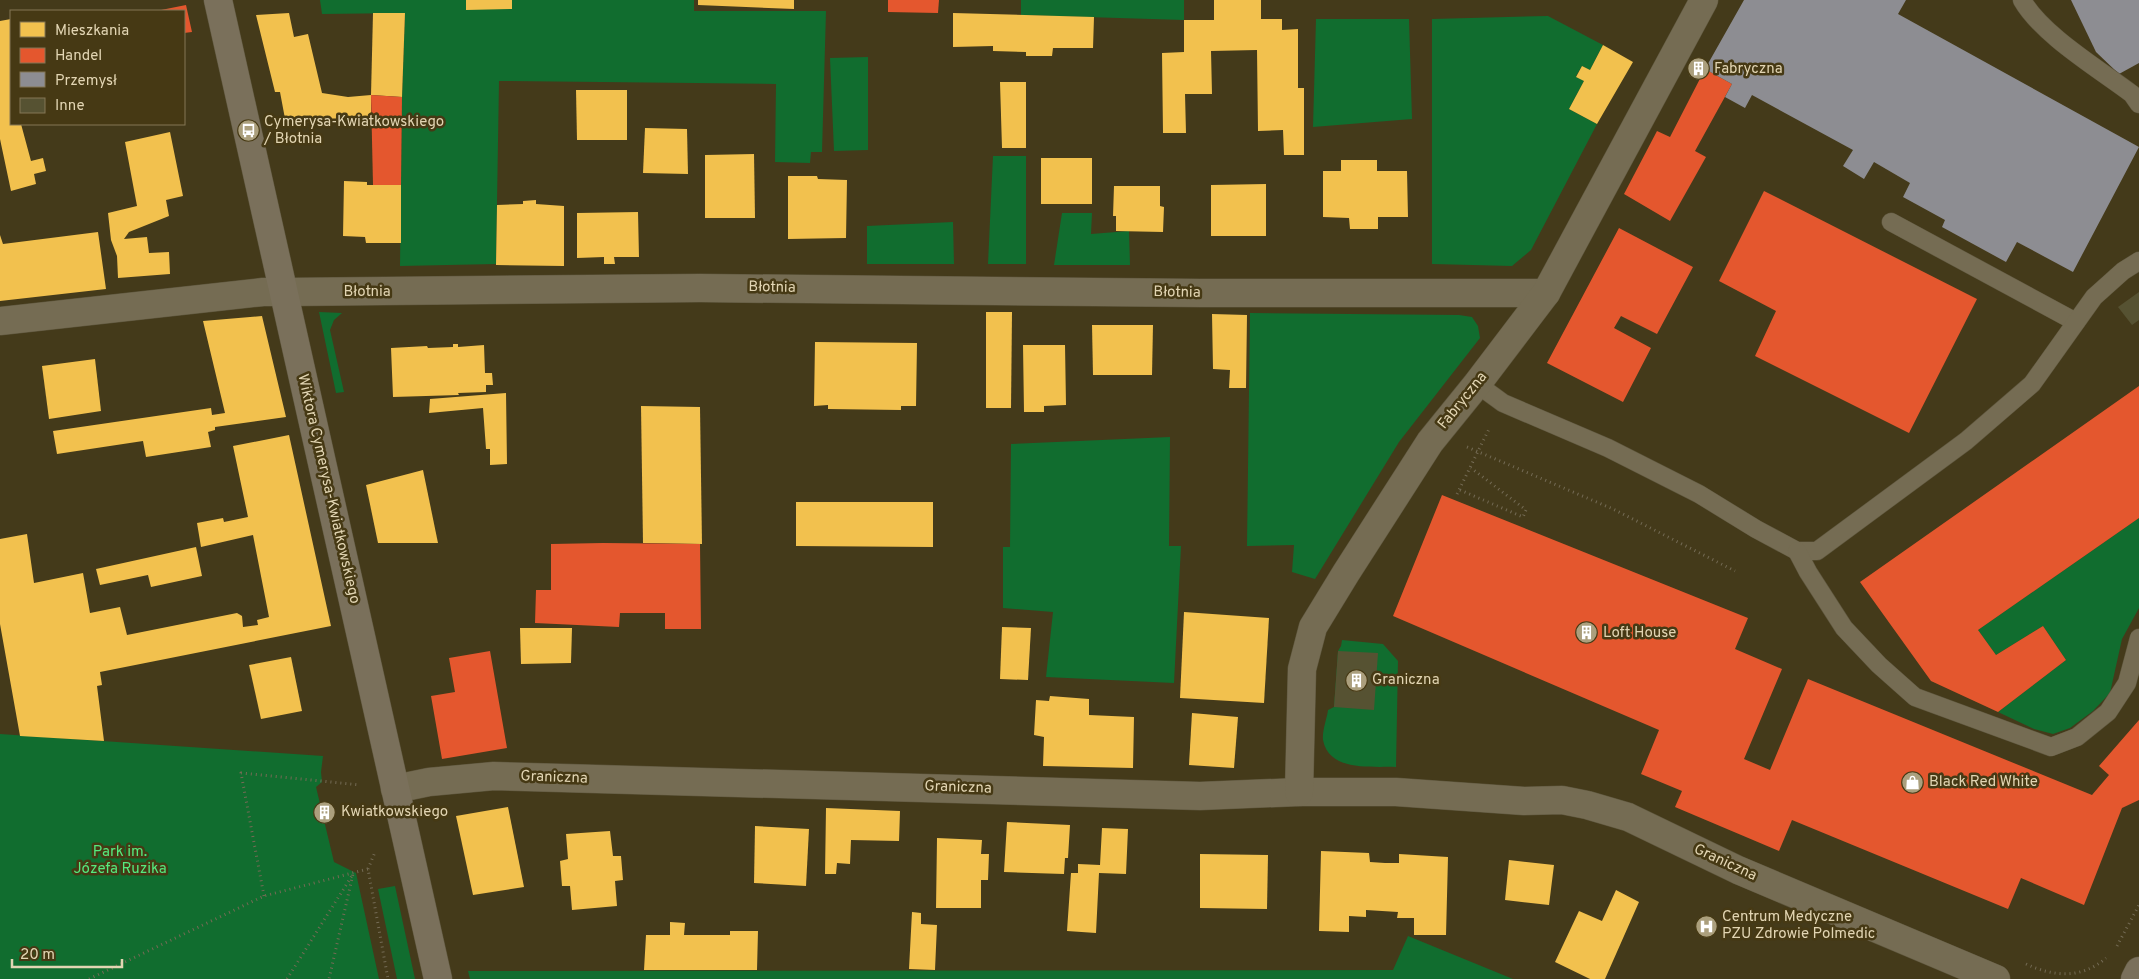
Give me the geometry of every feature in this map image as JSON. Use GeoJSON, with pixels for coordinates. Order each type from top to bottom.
{"type":"FeatureCollection","features":[{"type":"Feature","properties":{"kind":"street","name":"Wiktora Cymerysa-Kwiatkowskiego"},"geometry":{"type":"LineString","coordinates":[[218,0],[438,979]]}},
{"type":"Feature","properties":{"kind":"street","name":"Fabryczna"},"geometry":{"type":"LineString","coordinates":[[1299,792],[1302,669],[1313,627],[1430,442],[1546,293],[1704,0]]}},
{"type":"Feature","properties":{"kind":"street","name":"Błotnia"},"geometry":{"type":"LineString","coordinates":[[0,321],[263,292],[700,288],[1200,293],[1546,293]]}},
{"type":"Feature","properties":{"kind":"street","name":"Graniczna"},"geometry":{"type":"LineString","coordinates":[[395,789],[429,782],[494,776],[1200,796],[1299,792],[1396,792],[1524,801],[1562,800],[1628,817],[1738,870],[1996,979]]}},
{"type":"Feature","properties":{"kind":"street"},"geometry":{"type":"LineString","coordinates":[[2135,979],[2139,971]]}},
{"type":"Feature","properties":{"kind":"lane"},"geometry":{"type":"LineString","coordinates":[[2022,0],[2029,12],[2065,45],[2132,94],[2139,104]]}},
{"type":"Feature","properties":{"kind":"lane"},"geometry":{"type":"LineString","coordinates":[[1891,222],[2076,322]]}},
{"type":"Feature","properties":{"kind":"lane"},"geometry":{"type":"LineString","coordinates":[[1477,384],[1503,403],[1608,448],[1699,494],[1756,529],[1797,551],[1817,551],[1966,442],[2032,384],[2094,297],[2123,271],[2139,261]]}},
{"type":"Feature","properties":{"kind":"lane"},"geometry":{"type":"LineString","coordinates":[[1797,551],[1844,628],[1879,665],[1915,697],[2051,747],[2077,737],[2108,712],[2128,683],[2139,638]]}},
{"type":"Feature","properties":{"kind":"path"},"geometry":{"type":"LineString","coordinates":[[1463,446],[1613,509],[1735,571]]}},
{"type":"Feature","properties":{"kind":"path"},"geometry":{"type":"LineString","coordinates":[[1457,494],[1478,452]]}},
{"type":"Feature","properties":{"kind":"path"},"geometry":{"type":"LineString","coordinates":[[1460,490],[1523,517],[1526,510],[1471,468]]}},
{"type":"Feature","properties":{"kind":"path"},"geometry":{"type":"LineString","coordinates":[[264,896],[241,773],[366,786]]}},
{"type":"Feature","properties":{"kind":"path"},"geometry":{"type":"LineString","coordinates":[[90,979],[264,896],[368,869],[388,979]]}},
{"type":"Feature","properties":{"kind":"path"},"geometry":{"type":"LineString","coordinates":[[287,979],[353,874]]}},
{"type":"Feature","properties":{"kind":"path"},"geometry":{"type":"LineString","coordinates":[[329,979],[353,874]]}},
{"type":"Feature","properties":{"kind":"path"},"geometry":{"type":"LineString","coordinates":[[2115,950],[2139,905]]}},
{"type":"Feature","properties":{"kind":"path"},"geometry":{"type":"LineString","coordinates":[[2023,962],[2052,974],[2079,974],[2092,969],[2109,956]]}},
{"type":"Feature","properties":{"kind":"green space"},"geometry":{"type":"Polygon","coordinates":[[[320,0],[466,0],[466,9],[512,0],[694,0],[694,11],[826,11],[822,152],[811,152],[810,163],[775,162],[776,84],[499,81],[496,264],[400,266],[405,13],[322,14],[320,0]]]}},
{"type":"Feature","properties":{"kind":"green space"},"geometry":{"type":"Polygon","coordinates":[[[1021,0],[1184,0],[1184,20],[1021,15],[1021,0]]]}},
{"type":"Feature","properties":{"kind":"green space"},"geometry":{"type":"Polygon","coordinates":[[[1548,16],[1603,45],[1590,70],[1582,66],[1576,76],[1584,81],[1569,109],[1597,124],[1531,250],[1512,266],[1432,264],[1432,19],[1548,16]]]}},
{"type":"Feature","properties":{"kind":"green space"},"geometry":{"type":"Polygon","coordinates":[[[1316,19],[1409,19],[1412,119],[1313,127],[1316,19]]]}},
{"type":"Feature","properties":{"kind":"green space"},"geometry":{"type":"Polygon","coordinates":[[[868,57],[868,150],[834,151],[830,58],[868,57]]]}},
{"type":"Feature","properties":{"kind":"green space"},"geometry":{"type":"Polygon","coordinates":[[[993,156],[1026,156],[1026,264],[988,264],[993,156]]]}},
{"type":"Feature","properties":{"kind":"green space"},"geometry":{"type":"Polygon","coordinates":[[[1062,213],[1092,213],[1091,234],[1129,231],[1130,265],[1054,265],[1062,213]]]}},
{"type":"Feature","properties":{"kind":"green space"},"geometry":{"type":"Polygon","coordinates":[[[953,222],[954,264],[867,264],[867,226],[953,222]]]}},
{"type":"Feature","properties":{"kind":"green space"},"geometry":{"type":"Polygon","coordinates":[[[319,312],[342,313],[334,320],[330,330],[344,392],[336,393],[319,312]]]}},
{"type":"Feature","properties":{"kind":"green space"},"geometry":{"type":"Polygon","coordinates":[[[1250,313],[1459,315],[1472,317],[1478,326],[1480,338],[1399,442],[1315,579],[1292,572],[1294,545],[1247,546],[1250,313]]]}},
{"type":"Feature","properties":{"kind":"green space"},"geometry":{"type":"Polygon","coordinates":[[[1170,437],[1169,546],[1181,546],[1174,683],[1046,677],[1053,612],[1003,608],[1003,547],[1010,547],[1011,444],[1170,437]]]}},
{"type":"Feature","properties":{"kind":"green space"},"geometry":{"type":"Polygon","coordinates":[[[2139,518],[2139,608],[2122,639],[2110,693],[2093,711],[2070,728],[2053,734],[2034,729],[1998,712],[2066,660],[2043,626],[1996,655],[1978,630],[2139,518]]]}},
{"type":"Feature","properties":{"kind":"green space"},"geometry":{"type":"Polygon","coordinates":[[[1342,640],[1383,644],[1398,661],[1396,767],[1353,765],[1334,758],[1327,750],[1323,740],[1323,733],[1328,710],[1334,707],[1338,651],[1342,640]]]}},
{"type":"Feature","properties":{"kind":"green space","name":"Park im. Józefa Ruzika"},"geometry":{"type":"Polygon","coordinates":[[[0,734],[323,756],[322,782],[316,787],[334,862],[356,873],[379,979],[0,979],[0,734]]]}},
{"type":"Feature","properties":{"kind":"green space"},"geometry":{"type":"Polygon","coordinates":[[[395,886],[415,979],[397,979],[378,889],[395,886]]]}},
{"type":"Feature","properties":{"kind":"green space"},"geometry":{"type":"Polygon","coordinates":[[[1408,936],[1513,979],[470,979],[468,971],[1393,970],[1408,936]]]}},
{"type":"Feature","properties":{"kind":"building: Mieszkania"},"geometry":{"type":"Polygon","coordinates":[[[466,0],[512,0],[512,9],[466,10],[466,0]]]}},
{"type":"Feature","properties":{"kind":"building: Mieszkania"},"geometry":{"type":"Polygon","coordinates":[[[698,0],[794,0],[794,9],[698,5],[698,0]]]}},
{"type":"Feature","properties":{"kind":"building: Mieszkania"},"geometry":{"type":"Polygon","coordinates":[[[1214,0],[1261,0],[1261,19],[1282,19],[1282,30],[1298,29],[1298,88],[1304,88],[1304,155],[1284,155],[1283,130],[1258,131],[1257,50],[1211,51],[1212,94],[1185,94],[1186,133],[1163,133],[1162,53],[1184,52],[1184,20],[1214,20],[1214,0]]]}},
{"type":"Feature","properties":{"kind":"building: Mieszkania"},"geometry":{"type":"Polygon","coordinates":[[[289,13],[294,37],[308,34],[322,93],[348,97],[371,95],[371,117],[286,124],[280,92],[275,92],[256,15],[289,13]]]}},
{"type":"Feature","properties":{"kind":"building: Mieszkania"},"geometry":{"type":"Polygon","coordinates":[[[373,13],[405,13],[402,97],[371,95],[373,13]]]}},
{"type":"Feature","properties":{"kind":"building: Mieszkania"},"geometry":{"type":"Polygon","coordinates":[[[953,13],[1094,17],[1093,48],[1053,48],[1052,56],[1026,56],[1026,52],[993,51],[993,46],[953,47],[953,13]]]}},
{"type":"Feature","properties":{"kind":"building: Mieszkania"},"geometry":{"type":"Polygon","coordinates":[[[10,19],[10,125],[21,125],[31,161],[43,158],[46,171],[34,174],[36,184],[11,191],[0,139],[0,21],[10,19]]]}},
{"type":"Feature","properties":{"kind":"building: Mieszkania"},"geometry":{"type":"Polygon","coordinates":[[[1603,45],[1633,62],[1597,124],[1569,109],[1584,81],[1576,77],[1582,66],[1590,70],[1603,45]]]}},
{"type":"Feature","properties":{"kind":"building: Mieszkania"},"geometry":{"type":"Polygon","coordinates":[[[1000,82],[1026,82],[1026,148],[1002,148],[1000,82]]]}},
{"type":"Feature","properties":{"kind":"building: Mieszkania"},"geometry":{"type":"Polygon","coordinates":[[[576,90],[627,90],[627,140],[577,140],[576,90]]]}},
{"type":"Feature","properties":{"kind":"building: Mieszkania"},"geometry":{"type":"Polygon","coordinates":[[[645,128],[687,129],[688,174],[643,173],[645,128]]]}},
{"type":"Feature","properties":{"kind":"building: Mieszkania"},"geometry":{"type":"Polygon","coordinates":[[[170,132],[183,196],[166,200],[169,216],[129,232],[124,239],[147,237],[149,253],[169,252],[170,274],[118,278],[117,256],[111,240],[108,213],[137,206],[125,142],[170,132]]]}},
{"type":"Feature","properties":{"kind":"building: Mieszkania"},"geometry":{"type":"Polygon","coordinates":[[[754,154],[755,218],[705,218],[705,155],[754,154]]]}},
{"type":"Feature","properties":{"kind":"building: Mieszkania"},"geometry":{"type":"Polygon","coordinates":[[[1041,158],[1092,158],[1092,204],[1041,204],[1041,158]]]}},
{"type":"Feature","properties":{"kind":"building: Mieszkania"},"geometry":{"type":"Polygon","coordinates":[[[1341,160],[1377,160],[1377,171],[1407,171],[1408,217],[1378,217],[1378,229],[1350,229],[1349,218],[1323,217],[1323,171],[1341,171],[1341,160]]]}},
{"type":"Feature","properties":{"kind":"building: Mieszkania"},"geometry":{"type":"Polygon","coordinates":[[[788,176],[817,176],[818,179],[847,180],[846,238],[788,239],[788,176]]]}},
{"type":"Feature","properties":{"kind":"building: Mieszkania"},"geometry":{"type":"Polygon","coordinates":[[[344,181],[367,182],[367,185],[401,185],[401,243],[366,243],[365,237],[343,236],[344,181]]]}},
{"type":"Feature","properties":{"kind":"building: Mieszkania"},"geometry":{"type":"Polygon","coordinates":[[[1266,184],[1266,236],[1211,236],[1211,185],[1266,184]]]}},
{"type":"Feature","properties":{"kind":"building: Mieszkania"},"geometry":{"type":"Polygon","coordinates":[[[1114,186],[1160,186],[1160,206],[1164,207],[1163,232],[1116,231],[1116,216],[1113,216],[1114,186]]]}},
{"type":"Feature","properties":{"kind":"building: Mieszkania"},"geometry":{"type":"Polygon","coordinates":[[[536,200],[536,204],[564,206],[564,266],[496,265],[497,205],[523,204],[523,201],[536,200]]]}},
{"type":"Feature","properties":{"kind":"building: Mieszkania"},"geometry":{"type":"Polygon","coordinates":[[[638,212],[639,257],[614,257],[615,264],[604,264],[604,257],[577,258],[577,213],[638,212]]]}},
{"type":"Feature","properties":{"kind":"building: Mieszkania"},"geometry":{"type":"Polygon","coordinates":[[[98,232],[106,289],[0,301],[0,235],[3,244],[98,232]]]}},
{"type":"Feature","properties":{"kind":"building: Mieszkania"},"geometry":{"type":"Polygon","coordinates":[[[986,312],[1012,312],[1011,408],[986,408],[986,312]]]}},
{"type":"Feature","properties":{"kind":"building: Mieszkania"},"geometry":{"type":"Polygon","coordinates":[[[1212,314],[1247,315],[1246,388],[1229,388],[1230,370],[1213,369],[1212,314]]]}},
{"type":"Feature","properties":{"kind":"building: Mieszkania"},"geometry":{"type":"Polygon","coordinates":[[[262,316],[286,417],[215,427],[215,430],[208,432],[211,447],[146,457],[143,441],[57,454],[53,431],[211,408],[212,415],[225,413],[203,321],[262,316]]]}},
{"type":"Feature","properties":{"kind":"building: Mieszkania"},"geometry":{"type":"Polygon","coordinates":[[[1092,325],[1153,325],[1152,375],[1093,375],[1092,325]]]}},
{"type":"Feature","properties":{"kind":"building: Mieszkania"},"geometry":{"type":"Polygon","coordinates":[[[815,342],[917,343],[916,406],[901,406],[901,410],[828,409],[828,405],[814,406],[815,342]]]}},
{"type":"Feature","properties":{"kind":"building: Mieszkania"},"geometry":{"type":"Polygon","coordinates":[[[453,344],[458,344],[458,347],[484,345],[485,373],[492,373],[493,385],[486,385],[486,392],[458,393],[459,395],[393,397],[391,348],[453,347],[453,344]]]}},
{"type":"Feature","properties":{"kind":"building: Mieszkania"},"geometry":{"type":"Polygon","coordinates":[[[1023,345],[1065,345],[1066,405],[1044,406],[1044,412],[1024,412],[1023,345]]]}},
{"type":"Feature","properties":{"kind":"building: Mieszkania"},"geometry":{"type":"Polygon","coordinates":[[[95,359],[101,411],[49,419],[42,366],[95,359]]]}},
{"type":"Feature","properties":{"kind":"building: Mieszkania"},"geometry":{"type":"Polygon","coordinates":[[[506,393],[507,464],[490,465],[490,449],[486,449],[483,408],[429,413],[430,399],[506,393]]]}},
{"type":"Feature","properties":{"kind":"building: Mieszkania"},"geometry":{"type":"Polygon","coordinates":[[[641,406],[700,407],[702,544],[643,543],[641,406]]]}},
{"type":"Feature","properties":{"kind":"building: Mieszkania"},"geometry":{"type":"Polygon","coordinates":[[[289,435],[331,626],[100,672],[102,685],[97,686],[104,741],[20,736],[0,624],[0,539],[27,534],[34,583],[83,573],[90,613],[120,607],[127,635],[237,613],[242,616],[243,627],[258,625],[257,620],[269,617],[253,535],[201,547],[197,523],[223,518],[224,522],[248,517],[233,446],[289,435]]]}},
{"type":"Feature","properties":{"kind":"building: Mieszkania"},"geometry":{"type":"Polygon","coordinates":[[[423,470],[438,543],[378,543],[366,485],[423,470]]]}},
{"type":"Feature","properties":{"kind":"building: Mieszkania"},"geometry":{"type":"Polygon","coordinates":[[[796,502],[933,502],[933,547],[796,546],[796,502]]]}},
{"type":"Feature","properties":{"kind":"building: Mieszkania"},"geometry":{"type":"Polygon","coordinates":[[[196,547],[202,576],[151,587],[148,575],[100,585],[96,569],[196,547]]]}},
{"type":"Feature","properties":{"kind":"building: Mieszkania"},"geometry":{"type":"Polygon","coordinates":[[[1184,612],[1269,618],[1264,703],[1180,698],[1184,612]]]}},
{"type":"Feature","properties":{"kind":"building: Mieszkania"},"geometry":{"type":"Polygon","coordinates":[[[1002,627],[1031,628],[1028,680],[1000,679],[1002,627]]]}},
{"type":"Feature","properties":{"kind":"building: Mieszkania"},"geometry":{"type":"Polygon","coordinates":[[[520,628],[572,628],[571,663],[521,664],[520,628]]]}},
{"type":"Feature","properties":{"kind":"building: Mieszkania"},"geometry":{"type":"Polygon","coordinates":[[[291,657],[302,711],[261,719],[249,665],[291,657]]]}},
{"type":"Feature","properties":{"kind":"building: Mieszkania"},"geometry":{"type":"Polygon","coordinates":[[[1050,696],[1089,699],[1089,715],[1134,717],[1133,768],[1043,766],[1044,737],[1034,735],[1036,700],[1049,701],[1050,696]]]}},
{"type":"Feature","properties":{"kind":"building: Mieszkania"},"geometry":{"type":"Polygon","coordinates":[[[1192,713],[1238,717],[1234,768],[1189,765],[1192,713]]]}},
{"type":"Feature","properties":{"kind":"building: Mieszkania"},"geometry":{"type":"Polygon","coordinates":[[[508,807],[524,887],[473,895],[456,816],[508,807]]]}},
{"type":"Feature","properties":{"kind":"building: Mieszkania"},"geometry":{"type":"Polygon","coordinates":[[[826,808],[900,811],[899,841],[851,840],[850,864],[837,863],[836,874],[825,874],[826,808]]]}},
{"type":"Feature","properties":{"kind":"building: Mieszkania"},"geometry":{"type":"Polygon","coordinates":[[[1007,822],[1070,825],[1068,858],[1065,858],[1064,874],[1004,872],[1007,822]]]}},
{"type":"Feature","properties":{"kind":"building: Mieszkania"},"geometry":{"type":"Polygon","coordinates":[[[755,826],[809,829],[806,886],[754,883],[755,826]]]}},
{"type":"Feature","properties":{"kind":"building: Mieszkania"},"geometry":{"type":"Polygon","coordinates":[[[1102,828],[1128,829],[1126,874],[1099,873],[1096,933],[1067,931],[1071,873],[1078,873],[1078,864],[1100,865],[1102,828]]]}},
{"type":"Feature","properties":{"kind":"building: Mieszkania"},"geometry":{"type":"Polygon","coordinates":[[[610,831],[613,856],[621,856],[623,880],[615,881],[617,906],[572,910],[570,886],[562,886],[560,861],[568,859],[566,834],[610,831]]]}},
{"type":"Feature","properties":{"kind":"building: Mieszkania"},"geometry":{"type":"Polygon","coordinates":[[[937,838],[982,840],[981,854],[989,854],[988,880],[981,880],[981,908],[936,908],[937,838]]]}},
{"type":"Feature","properties":{"kind":"building: Mieszkania"},"geometry":{"type":"Polygon","coordinates":[[[1321,851],[1369,853],[1370,862],[1385,863],[1399,863],[1399,854],[1448,857],[1446,935],[1414,935],[1414,918],[1397,918],[1398,912],[1366,910],[1366,917],[1349,916],[1349,932],[1319,931],[1321,851]]]}},
{"type":"Feature","properties":{"kind":"building: Mieszkania"},"geometry":{"type":"Polygon","coordinates":[[[1200,854],[1268,855],[1267,909],[1200,908],[1200,854]]]}},
{"type":"Feature","properties":{"kind":"building: Mieszkania"},"geometry":{"type":"Polygon","coordinates":[[[1509,860],[1554,865],[1549,905],[1505,900],[1509,860]]]}},
{"type":"Feature","properties":{"kind":"building: Mieszkania"},"geometry":{"type":"Polygon","coordinates":[[[1616,890],[1639,902],[1605,979],[1590,979],[1555,962],[1579,911],[1602,921],[1616,890]]]}},
{"type":"Feature","properties":{"kind":"building: Mieszkania"},"geometry":{"type":"Polygon","coordinates":[[[912,912],[921,913],[921,924],[937,925],[935,970],[909,969],[912,912]]]}},
{"type":"Feature","properties":{"kind":"building: Mieszkania"},"geometry":{"type":"Polygon","coordinates":[[[670,922],[685,923],[684,935],[730,935],[730,931],[758,931],[757,970],[644,970],[646,935],[670,935],[670,922]]]}},
{"type":"Feature","properties":{"kind":"building: Handel"},"geometry":{"type":"Polygon","coordinates":[[[888,0],[939,0],[938,13],[888,12],[888,0]]]}},
{"type":"Feature","properties":{"kind":"building: Handel"},"geometry":{"type":"Polygon","coordinates":[[[186,5],[192,32],[185,33],[185,10],[161,10],[186,5]]]}},
{"type":"Feature","properties":{"kind":"building: Handel"},"geometry":{"type":"Polygon","coordinates":[[[1705,69],[1732,84],[1695,151],[1706,157],[1670,221],[1624,194],[1657,131],[1670,137],[1705,69]]]}},
{"type":"Feature","properties":{"kind":"building: Handel"},"geometry":{"type":"Polygon","coordinates":[[[371,95],[402,97],[401,185],[373,185],[371,95]]]}},
{"type":"Feature","properties":{"kind":"building: Handel"},"geometry":{"type":"Polygon","coordinates":[[[1764,191],[1977,299],[1909,433],[1755,356],[1776,311],[1719,281],[1764,191]]]}},
{"type":"Feature","properties":{"kind":"building: Handel"},"geometry":{"type":"Polygon","coordinates":[[[1619,228],[1693,267],[1657,334],[1621,316],[1614,328],[1651,348],[1623,402],[1547,363],[1619,228]]]}},
{"type":"Feature","properties":{"kind":"building: Handel"},"geometry":{"type":"Polygon","coordinates":[[[2139,386],[2139,518],[1978,630],[1996,655],[2043,626],[2066,660],[1998,712],[1931,681],[1860,582],[2139,386]]]}},
{"type":"Feature","properties":{"kind":"building: Handel"},"geometry":{"type":"Polygon","coordinates":[[[1442,495],[1748,618],[1735,649],[1782,669],[1744,759],[1770,770],[1808,679],[2092,795],[2109,775],[2099,766],[2139,720],[2139,800],[2122,808],[2084,905],[2021,878],[2008,909],[1792,820],[1779,851],[1675,807],[1682,791],[1641,774],[1659,730],[1393,616],[1442,495]]]}},
{"type":"Feature","properties":{"kind":"building: Handel"},"geometry":{"type":"Polygon","coordinates":[[[551,544],[700,544],[701,629],[665,629],[665,613],[620,613],[619,627],[535,623],[536,590],[551,590],[551,544]]]}},
{"type":"Feature","properties":{"kind":"building: Handel"},"geometry":{"type":"Polygon","coordinates":[[[490,651],[507,748],[442,759],[431,696],[455,692],[449,658],[490,651]]]}},
{"type":"Feature","properties":{"kind":"building: Przemysł"},"geometry":{"type":"Polygon","coordinates":[[[1744,0],[1906,0],[1898,14],[2139,147],[2073,272],[2017,242],[2006,262],[1942,227],[1945,220],[1903,197],[1910,183],[1874,162],[1864,179],[1843,166],[1853,150],[1752,95],[1745,108],[1725,97],[1732,84],[1705,69],[1744,0]]]}},
{"type":"Feature","properties":{"kind":"building: Przemysł"},"geometry":{"type":"Polygon","coordinates":[[[2071,0],[2139,0],[2139,63],[2119,74],[2096,52],[2071,0]]]}},
{"type":"Feature","properties":{"kind":"building: Inne","name":"Fabryczna"},"geometry":{"type":"Polygon","coordinates":[[[1699,57],[1708,62],[1698,80],[1689,76],[1699,57]]]}},
{"type":"Feature","properties":{"kind":"building: Inne"},"geometry":{"type":"Polygon","coordinates":[[[2139,292],[2139,320],[2132,325],[2118,307],[2139,292]]]}},
{"type":"Feature","properties":{"kind":"building: Inne","name":"Graniczna"},"geometry":{"type":"Polygon","coordinates":[[[1338,651],[1378,653],[1374,710],[1334,707],[1338,651]]]}},
{"type":"Feature","properties":{"kind":"building: Inne","name":"Kwiatkowskiego"},"geometry":{"type":"Polygon","coordinates":[[[325,804],[333,812],[325,820],[317,812],[325,804]]]}},
{"type":"Feature","properties":{"kind":"place","name":"Fabryczna"},"geometry":{"type":"Point","coordinates":[1698,69]}},
{"type":"Feature","properties":{"kind":"place","name":"Cymerysa-Kwiatkowskiego / Błotnia"},"geometry":{"type":"Point","coordinates":[248,131]}},
{"type":"Feature","properties":{"kind":"place","name":"Loft House"},"geometry":{"type":"Point","coordinates":[1587,633]}},
{"type":"Feature","properties":{"kind":"place","name":"Graniczna"},"geometry":{"type":"Point","coordinates":[1356,680]}},
{"type":"Feature","properties":{"kind":"place","name":"Black Red White"},"geometry":{"type":"Point","coordinates":[1913,782]}},
{"type":"Feature","properties":{"kind":"place","name":"Kwiatkowskiego"},"geometry":{"type":"Point","coordinates":[325,812]}},
{"type":"Feature","properties":{"kind":"place","name":"Centrum Medyczne PZU Zdrowie Polmedic"},"geometry":{"type":"Point","coordinates":[1706,926]}}]}
